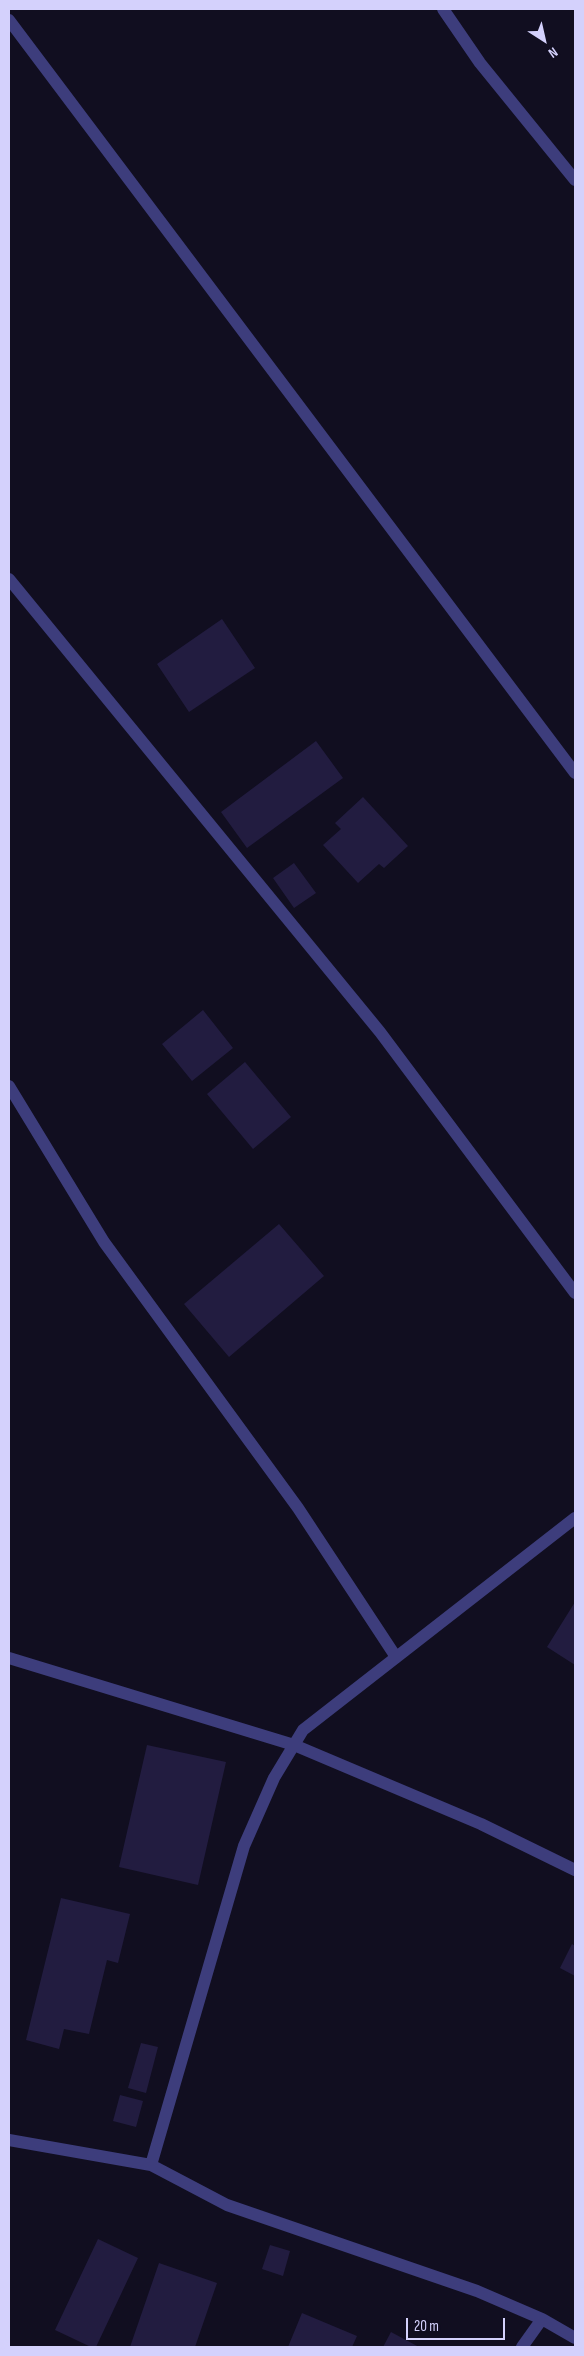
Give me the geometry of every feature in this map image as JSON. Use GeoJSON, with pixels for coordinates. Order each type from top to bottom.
{"type":"FeatureCollection","features":[{"type":"Feature","properties":{"kind":"street"},"geometry":{"type":"LineString","coordinates":[[443,9],[480,63],[575,178]]}},
{"type":"Feature","properties":{"kind":"street"},"geometry":{"type":"LineString","coordinates":[[9,20],[575,773]]}},
{"type":"Feature","properties":{"kind":"street"},"geometry":{"type":"LineString","coordinates":[[9,579],[380,1032],[575,1293]]}},
{"type":"Feature","properties":{"kind":"street"},"geometry":{"type":"LineString","coordinates":[[9,1086],[104,1242],[298,1508],[396,1657]]}},
{"type":"Feature","properties":{"kind":"street"},"geometry":{"type":"LineString","coordinates":[[150,2165],[244,1846],[274,1778],[303,1730],[575,1518]]}},
{"type":"Feature","properties":{"kind":"street"},"geometry":{"type":"LineString","coordinates":[[9,1658],[294,1744],[481,1824],[575,1870]]}},
{"type":"Feature","properties":{"kind":"street"},"geometry":{"type":"LineString","coordinates":[[9,2140],[150,2165],[227,2204],[477,2291],[542,2319],[575,2338]]}},
{"type":"Feature","properties":{"kind":"street"},"geometry":{"type":"LineString","coordinates":[[522,2347],[542,2319]]}},
{"type":"Feature","properties":{"kind":"building"},"geometry":{"type":"Polygon","coordinates":[[[222,619],[255,668],[189,712],[157,664],[222,619]]]}},
{"type":"Feature","properties":{"kind":"building"},"geometry":{"type":"Polygon","coordinates":[[[316,741],[343,778],[247,848],[221,812],[316,741]]]}},
{"type":"Feature","properties":{"kind":"building"},"geometry":{"type":"Polygon","coordinates":[[[363,797],[408,846],[384,868],[379,864],[358,883],[323,845],[341,829],[335,823],[363,797]]]}},
{"type":"Feature","properties":{"kind":"building"},"geometry":{"type":"Polygon","coordinates":[[[294,863],[316,893],[294,908],[273,878],[294,863]]]}},
{"type":"Feature","properties":{"kind":"building"},"geometry":{"type":"Polygon","coordinates":[[[203,1010],[233,1048],[192,1081],[162,1044],[203,1010]]]}},
{"type":"Feature","properties":{"kind":"building"},"geometry":{"type":"Polygon","coordinates":[[[245,1062],[291,1117],[253,1149],[207,1094],[245,1062]]]}},
{"type":"Feature","properties":{"kind":"building"},"geometry":{"type":"Polygon","coordinates":[[[279,1224],[324,1276],[229,1357],[184,1304],[279,1224]]]}},
{"type":"Feature","properties":{"kind":"building"},"geometry":{"type":"Polygon","coordinates":[[[575,1602],[575,1665],[547,1647],[575,1602]]]}},
{"type":"Feature","properties":{"kind":"building"},"geometry":{"type":"Polygon","coordinates":[[[147,1745],[226,1762],[198,1885],[119,1867],[147,1745]]]}},
{"type":"Feature","properties":{"kind":"building"},"geometry":{"type":"Polygon","coordinates":[[[61,1898],[130,1914],[118,1963],[107,1960],[89,2034],[64,2029],[59,2049],[26,2040],[61,1898]]]}},
{"type":"Feature","properties":{"kind":"building"},"geometry":{"type":"Polygon","coordinates":[[[572,1944],[575,1946],[575,1976],[560,1968],[572,1944]]]}},
{"type":"Feature","properties":{"kind":"building"},"geometry":{"type":"Polygon","coordinates":[[[141,2043],[158,2047],[146,2093],[128,2088],[141,2043]]]}},
{"type":"Feature","properties":{"kind":"building"},"geometry":{"type":"Polygon","coordinates":[[[120,2095],[143,2101],[136,2127],[113,2121],[120,2095]]]}},
{"type":"Feature","properties":{"kind":"building"},"geometry":{"type":"Polygon","coordinates":[[[98,2239],[138,2258],[96,2347],[91,2347],[55,2330],[98,2239]]]}},
{"type":"Feature","properties":{"kind":"building"},"geometry":{"type":"Polygon","coordinates":[[[270,2245],[290,2251],[283,2276],[262,2269],[270,2245]]]}},
{"type":"Feature","properties":{"kind":"building"},"geometry":{"type":"Polygon","coordinates":[[[159,2263],[217,2283],[195,2347],[130,2347],[159,2263]]]}},
{"type":"Feature","properties":{"kind":"building"},"geometry":{"type":"Polygon","coordinates":[[[302,2313],[357,2336],[352,2347],[288,2347],[302,2313]]]}},
{"type":"Feature","properties":{"kind":"building"},"geometry":{"type":"Polygon","coordinates":[[[391,2332],[419,2347],[383,2347],[391,2332]]]}}]}
